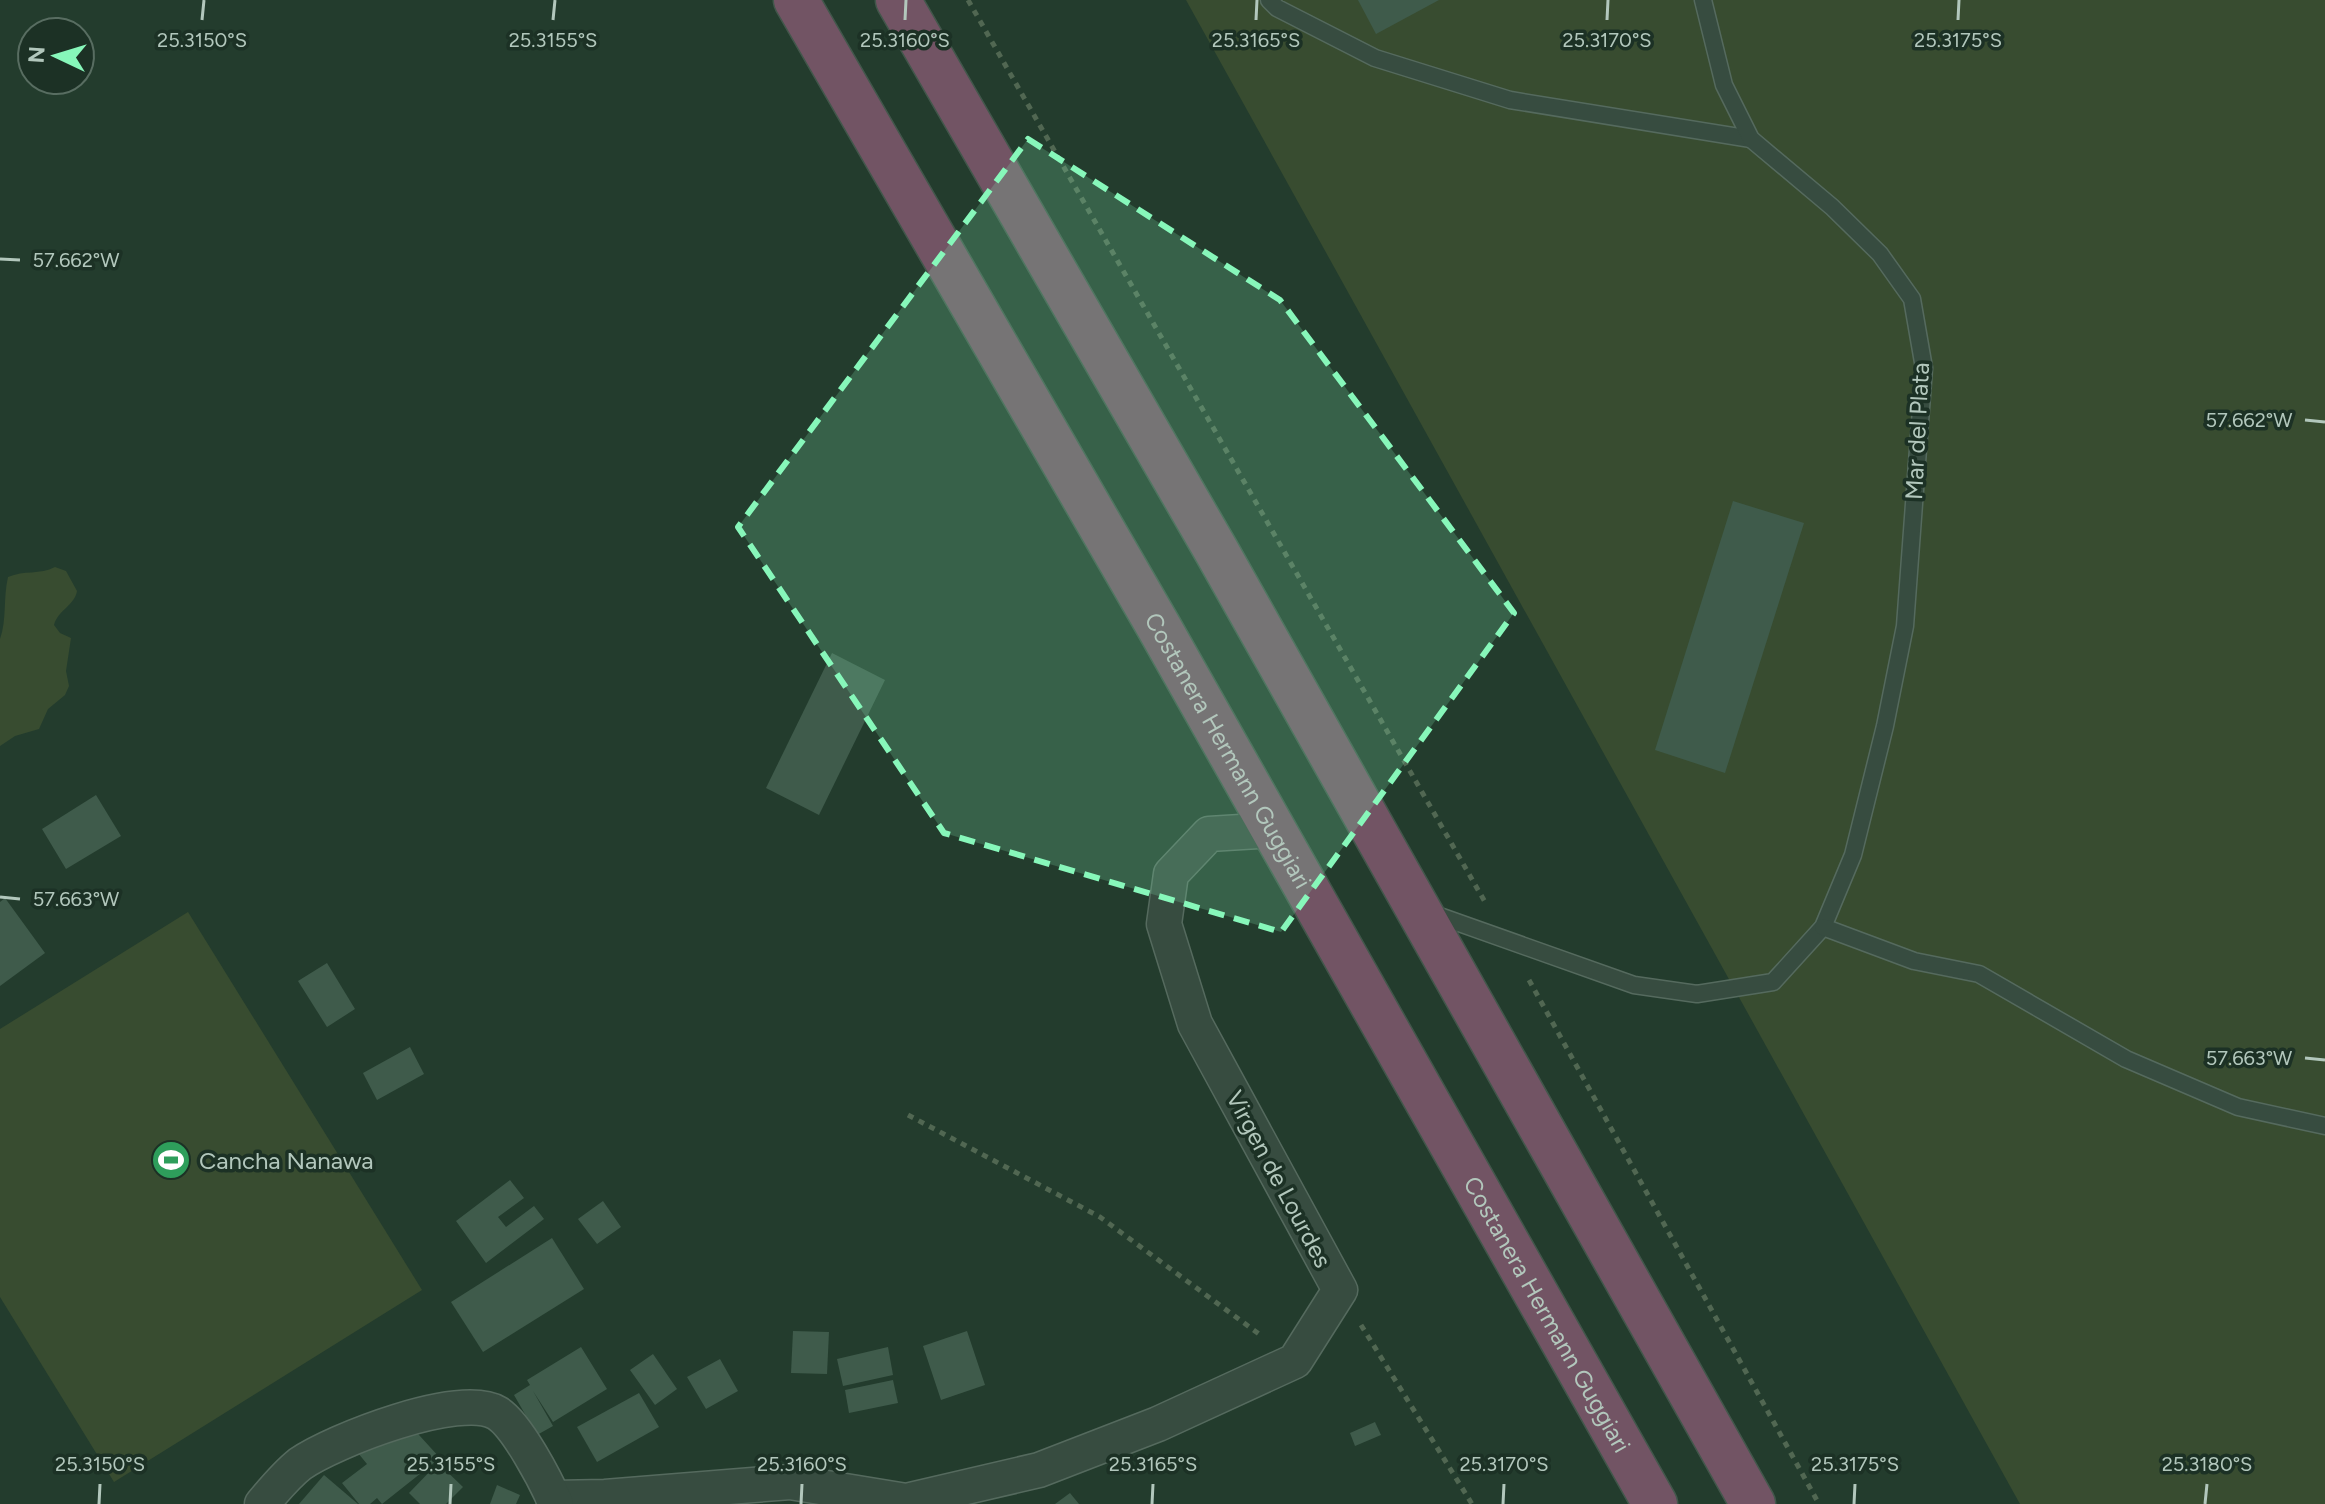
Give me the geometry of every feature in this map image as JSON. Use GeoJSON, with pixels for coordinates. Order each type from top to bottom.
{"type":"FeatureCollection","features":[{"type":"Feature","properties":{"kind":"highway","name":"Costanera Hermann Guggiari"},"geometry":{"type":"LineString","coordinates":[[796,0],[1274,830],[1655,1504]]}},
{"type":"Feature","properties":{"kind":"highway"},"geometry":{"type":"LineString","coordinates":[[898,0],[1217,552],[1753,1504]]}},
{"type":"Feature","properties":{"kind":"street","name":"Virgen de Lourdes"},"geometry":{"type":"LineString","coordinates":[[1274,830],[1209,834],[1171,874],[1164,924],[1195,1024],[1340,1290],[1295,1361]]}},
{"type":"Feature","properties":{"kind":"street"},"geometry":{"type":"LineString","coordinates":[[262,1504],[282,1480],[302,1463],[342,1443],[407,1418],[445,1408],[493,1410],[511,1423],[555,1501],[790,1482],[906,1501],[1039,1470],[1158,1424],[1295,1361]]}},
{"type":"Feature","properties":{"kind":"lane"},"geometry":{"type":"LineString","coordinates":[[1269,0],[1277,8],[1375,58],[1498,97],[1751,139]]}},
{"type":"Feature","properties":{"kind":"lane","name":"Mar del Plata"},"geometry":{"type":"LineString","coordinates":[[1418,908],[1634,985],[1697,994],[1773,982],[1823,927],[1853,855],[1885,726],[1905,626],[1924,368],[1912,299],[1880,254],[1832,207],[1751,139],[1724,85],[1703,0]]}},
{"type":"Feature","properties":{"kind":"lane"},"geometry":{"type":"LineString","coordinates":[[1823,927],[1914,961],[1979,974],[2126,1059],[2238,1107],[2325,1126]]}},
{"type":"Feature","properties":{"kind":"path"},"geometry":{"type":"LineString","coordinates":[[968,0],[1507,939],[1819,1504]]}},
{"type":"Feature","properties":{"kind":"path"},"geometry":{"type":"LineString","coordinates":[[908,1115],[1100,1217],[1295,1361]]}},
{"type":"Feature","properties":{"kind":"path"},"geometry":{"type":"LineString","coordinates":[[1340,1290],[1472,1504]]}},
{"type":"Feature","properties":{"kind":"highlighted area"},"geometry":{"type":"Polygon","coordinates":[[[1028,139],[1280,300],[1514,613],[1281,932],[944,833],[738,527],[1028,139]]]}},
{"type":"Feature","properties":{"kind":"green space"},"geometry":{"type":"Polygon","coordinates":[[[1186,0],[2325,0],[2325,1504],[2020,1504],[1186,0]]]}},
{"type":"Feature","properties":{"kind":"green space"},"geometry":{"type":"Polygon","coordinates":[[[55,567],[66,571],[77,591],[54,625],[60,633],[71,638],[66,671],[69,686],[65,695],[48,709],[39,729],[15,736],[0,746],[0,639],[8,577],[55,567]]]}},
{"type":"Feature","properties":{"kind":"green space","name":"Cancha Nanawa"},"geometry":{"type":"Polygon","coordinates":[[[188,912],[422,1290],[114,1482],[0,1297],[0,1029],[188,912]]]}},
{"type":"Feature","properties":{"kind":"building"},"geometry":{"type":"Polygon","coordinates":[[[1358,0],[1439,0],[1376,34],[1358,0]]]}},
{"type":"Feature","properties":{"kind":"building"},"geometry":{"type":"Polygon","coordinates":[[[1733,501],[1804,523],[1725,773],[1655,750],[1733,501]]]}},
{"type":"Feature","properties":{"kind":"building"},"geometry":{"type":"Polygon","coordinates":[[[832,653],[885,680],[819,815],[766,788],[832,653]]]}},
{"type":"Feature","properties":{"kind":"building"},"geometry":{"type":"Polygon","coordinates":[[[96,795],[121,836],[66,869],[42,829],[96,795]]]}},
{"type":"Feature","properties":{"kind":"building"},"geometry":{"type":"Polygon","coordinates":[[[5,898],[45,953],[0,986],[0,902],[5,898]]]}},
{"type":"Feature","properties":{"kind":"building"},"geometry":{"type":"Polygon","coordinates":[[[327,963],[355,1009],[327,1027],[298,981],[327,963]]]}},
{"type":"Feature","properties":{"kind":"building"},"geometry":{"type":"Polygon","coordinates":[[[410,1047],[424,1074],[377,1100],[363,1073],[410,1047]]]}},
{"type":"Feature","properties":{"kind":"building"},"geometry":{"type":"Polygon","coordinates":[[[510,1180],[524,1198],[498,1217],[506,1227],[534,1206],[544,1219],[486,1263],[456,1221],[510,1180]]]}},
{"type":"Feature","properties":{"kind":"building"},"geometry":{"type":"Polygon","coordinates":[[[603,1201],[621,1227],[597,1244],[578,1219],[603,1201]]]}},
{"type":"Feature","properties":{"kind":"building"},"geometry":{"type":"Polygon","coordinates":[[[552,1238],[584,1289],[483,1352],[451,1302],[552,1238]]]}},
{"type":"Feature","properties":{"kind":"building"},"geometry":{"type":"Polygon","coordinates":[[[793,1331],[829,1332],[827,1374],[791,1373],[793,1331]]]}},
{"type":"Feature","properties":{"kind":"building"},"geometry":{"type":"Polygon","coordinates":[[[967,1331],[985,1385],[941,1400],[923,1346],[967,1331]]]}},
{"type":"Feature","properties":{"kind":"building"},"geometry":{"type":"Polygon","coordinates":[[[581,1347],[607,1389],[553,1422],[533,1391],[553,1426],[537,1435],[514,1395],[530,1385],[527,1380],[581,1347]]]}},
{"type":"Feature","properties":{"kind":"building"},"geometry":{"type":"Polygon","coordinates":[[[888,1347],[893,1375],[843,1386],[837,1359],[888,1347]]]}},
{"type":"Feature","properties":{"kind":"building"},"geometry":{"type":"Polygon","coordinates":[[[653,1354],[677,1389],[655,1405],[630,1370],[653,1354]]]}},
{"type":"Feature","properties":{"kind":"building"},"geometry":{"type":"Polygon","coordinates":[[[720,1359],[738,1391],[706,1409],[687,1377],[720,1359]]]}},
{"type":"Feature","properties":{"kind":"building"},"geometry":{"type":"Polygon","coordinates":[[[893,1380],[898,1403],[849,1413],[845,1390],[893,1380]]]}},
{"type":"Feature","properties":{"kind":"building"},"geometry":{"type":"Polygon","coordinates":[[[639,1393],[659,1427],[597,1462],[577,1427],[639,1393]]]}},
{"type":"Feature","properties":{"kind":"building"},"geometry":{"type":"Polygon","coordinates":[[[1375,1422],[1381,1435],[1355,1446],[1350,1433],[1375,1422]]]}},
{"type":"Feature","properties":{"kind":"building"},"geometry":{"type":"Polygon","coordinates":[[[409,1424],[440,1458],[382,1504],[377,1498],[370,1504],[359,1504],[342,1483],[367,1464],[358,1453],[409,1424]]]}},
{"type":"Feature","properties":{"kind":"building"},"geometry":{"type":"Polygon","coordinates":[[[438,1463],[463,1487],[446,1504],[420,1504],[409,1493],[438,1463]]]}},
{"type":"Feature","properties":{"kind":"building"},"geometry":{"type":"Polygon","coordinates":[[[324,1475],[358,1504],[299,1504],[324,1475]]]}},
{"type":"Feature","properties":{"kind":"building"},"geometry":{"type":"Polygon","coordinates":[[[497,1485],[520,1495],[516,1504],[490,1504],[497,1485]]]}},
{"type":"Feature","properties":{"kind":"building"},"geometry":{"type":"Polygon","coordinates":[[[1070,1493],[1079,1504],[1055,1504],[1070,1493]]]}},
{"type":"Feature","properties":{"kind":"place","name":"Cancha Nanawa"},"geometry":{"type":"Point","coordinates":[171,1160]}}]}
